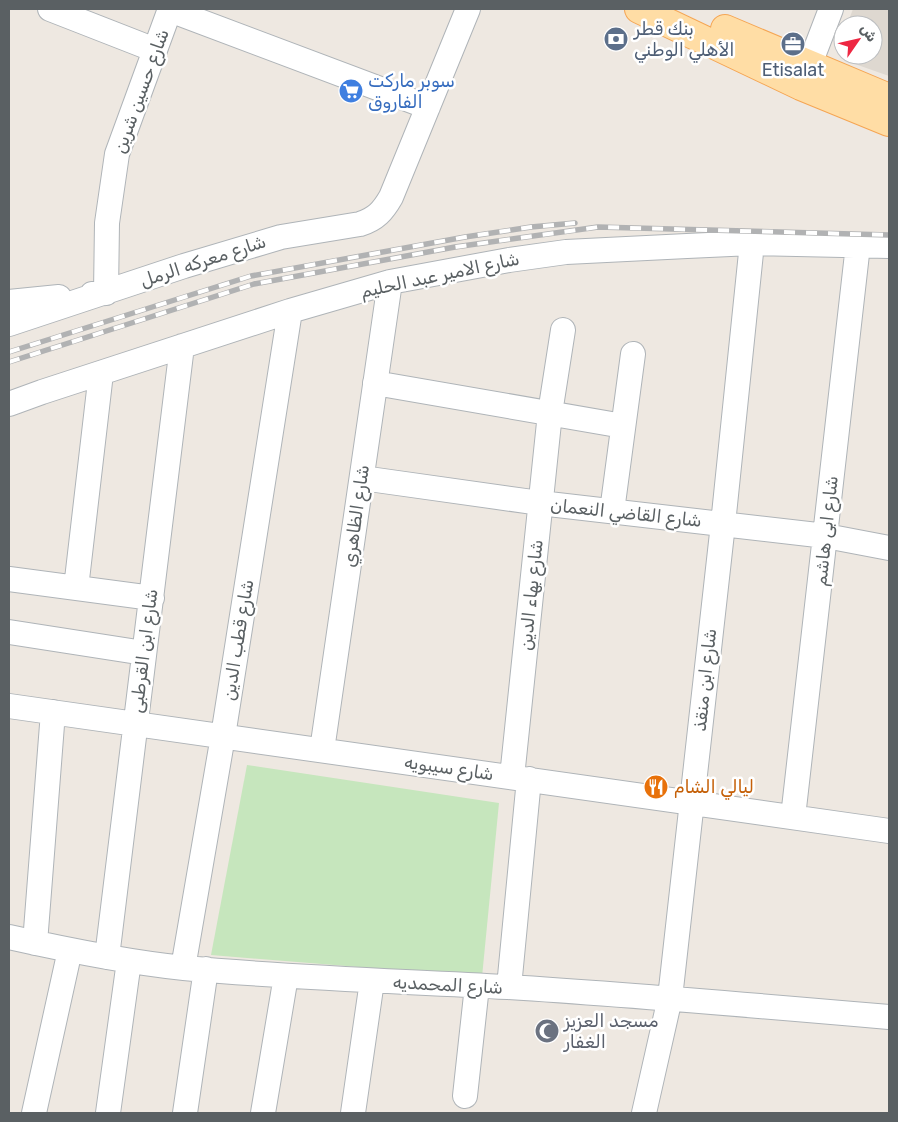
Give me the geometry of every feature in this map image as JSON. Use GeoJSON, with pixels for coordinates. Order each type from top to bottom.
{"type":"FeatureCollection","features":[{"type":"Feature","properties":{"kind":"main road"},"geometry":{"type":"LineString","coordinates":[[639,9],[805,76],[889,98]]}},
{"type":"Feature","properties":{"kind":"main road"},"geometry":{"type":"LineString","coordinates":[[676,9],[889,122]]}},
{"type":"Feature","properties":{"kind":"street"},"geometry":{"type":"LineString","coordinates":[[50,9],[155,50]]}},
{"type":"Feature","properties":{"kind":"street","name":"شارع معركه الرمل"},"geometry":{"type":"LineString","coordinates":[[9,324],[184,266],[280,237],[370,221],[379,214],[391,197],[468,9]]}},
{"type":"Feature","properties":{"kind":"street"},"geometry":{"type":"LineString","coordinates":[[805,76],[831,9]]}},
{"type":"Feature","properties":{"kind":"street"},"geometry":{"type":"LineString","coordinates":[[170,10],[428,107]]}},
{"type":"Feature","properties":{"kind":"street","name":"شارع حسين شرين"},"geometry":{"type":"LineString","coordinates":[[106,293],[107,223],[116,154],[170,10]]}},
{"type":"Feature","properties":{"kind":"street","name":"شارع الامير عبد الحليم"},"geometry":{"type":"LineString","coordinates":[[9,404],[290,311],[390,282],[448,270],[566,252],[752,244],[889,246]]}},
{"type":"Feature","properties":{"kind":"street","name":"شارع ابن منقذ"},"geometry":{"type":"LineString","coordinates":[[644,1113],[670,998],[752,244]]}},
{"type":"Feature","properties":{"kind":"street","name":"شارع ابى هاشم"},"geometry":{"type":"LineString","coordinates":[[793,817],[858,245]]}},
{"type":"Feature","properties":{"kind":"street","name":"شارع الظاهري"},"geometry":{"type":"LineString","coordinates":[[322,750],[390,282]]}},
{"type":"Feature","properties":{"kind":"street"},"geometry":{"type":"LineString","coordinates":[[9,302],[106,293]]}},
{"type":"Feature","properties":{"kind":"street","name":"شارع قطب الدين"},"geometry":{"type":"LineString","coordinates":[[185,1113],[195,969],[223,736],[290,311]]}},
{"type":"Feature","properties":{"kind":"street","name":"شارع بهاء الدين"},"geometry":{"type":"LineString","coordinates":[[509,987],[520,778],[540,503],[550,413],[563,330]]}},
{"type":"Feature","properties":{"kind":"street","name":"شارع ابن القرطبى"},"geometry":{"type":"LineString","coordinates":[[108,1113],[135,723],[182,346]]}},
{"type":"Feature","properties":{"kind":"street"},"geometry":{"type":"LineString","coordinates":[[612,511],[632,354]]}},
{"type":"Feature","properties":{"kind":"street"},"geometry":{"type":"LineString","coordinates":[[76,588],[101,373]]}},
{"type":"Feature","properties":{"kind":"street"},"geometry":{"type":"LineString","coordinates":[[375,382],[623,426]]}},
{"type":"Feature","properties":{"kind":"street","name":"شارع القاضي النعمان"},"geometry":{"type":"LineString","coordinates":[[362,478],[540,503],[826,536],[889,548]]}},
{"type":"Feature","properties":{"kind":"street"},"geometry":{"type":"LineString","coordinates":[[9,579],[152,598]]}},
{"type":"Feature","properties":{"kind":"street"},"geometry":{"type":"LineString","coordinates":[[9,632],[144,653]]}},
{"type":"Feature","properties":{"kind":"street","name":"شارع سيبويه"},"geometry":{"type":"LineString","coordinates":[[9,706],[889,831]]}},
{"type":"Feature","properties":{"kind":"street"},"geometry":{"type":"LineString","coordinates":[[35,943],[53,712]]}},
{"type":"Feature","properties":{"kind":"street","name":"شارع المحمديه"},"geometry":{"type":"LineString","coordinates":[[9,938],[118,959],[195,969],[372,982],[509,987],[670,998],[889,1018]]}},
{"type":"Feature","properties":{"kind":"street"},"geometry":{"type":"LineString","coordinates":[[34,1113],[70,950]]}},
{"type":"Feature","properties":{"kind":"street"},"geometry":{"type":"LineString","coordinates":[[263,1113],[286,976]]}},
{"type":"Feature","properties":{"kind":"street"},"geometry":{"type":"LineString","coordinates":[[353,1113],[372,982]]}},
{"type":"Feature","properties":{"kind":"street"},"geometry":{"type":"LineString","coordinates":[[465,1096],[476,986]]}},
{"type":"Feature","properties":{"kind":"shaded area"},"geometry":{"type":"Polygon","coordinates":[[[853,9],[889,9],[889,76],[858,65],[883,65],[883,15],[851,15],[853,9]]]}},
{"type":"Feature","properties":{"kind":"green space"},"geometry":{"type":"Polygon","coordinates":[[[247,765],[499,803],[482,977],[211,955],[247,765]]]}},
{"type":"Feature","properties":{"kind":"railway"},"geometry":{"type":"LineString","coordinates":[[9,352],[251,276],[465,237],[531,227],[575,223]]}},
{"type":"Feature","properties":{"kind":"railway"},"geometry":{"type":"LineString","coordinates":[[9,362],[254,284],[455,247],[598,227],[889,235]]}},
{"type":"Feature","properties":{"kind":"place","name":"بنك قطر الأهلي الوطني"},"geometry":{"type":"Point","coordinates":[616,39]}},
{"type":"Feature","properties":{"kind":"place","name":"Etisalat"},"geometry":{"type":"Point","coordinates":[793,44]}},
{"type":"Feature","properties":{"kind":"place","name":"سوبر ماركت الفاروق"},"geometry":{"type":"Point","coordinates":[351,91]}},
{"type":"Feature","properties":{"kind":"place","name":"ليالي الشام"},"geometry":{"type":"Point","coordinates":[656,787]}},
{"type":"Feature","properties":{"kind":"place","name":"مسجد العزيز الغفار"},"geometry":{"type":"Point","coordinates":[547,1031]}}]}
